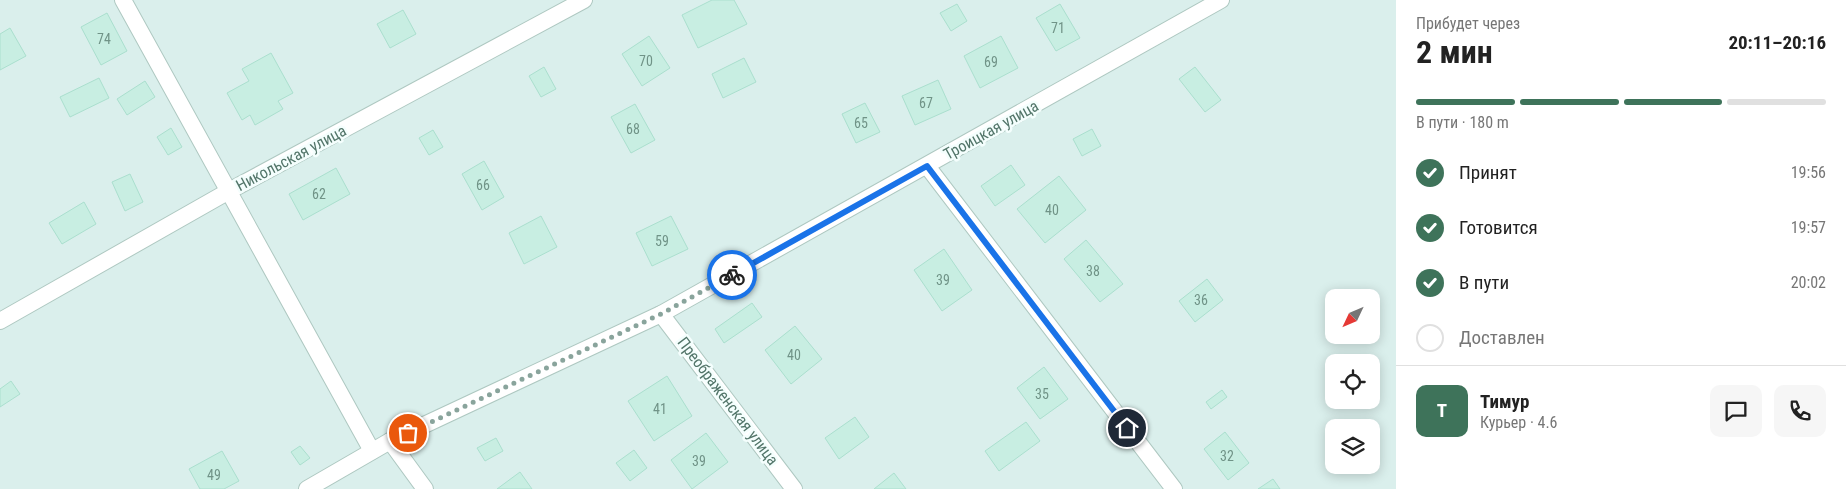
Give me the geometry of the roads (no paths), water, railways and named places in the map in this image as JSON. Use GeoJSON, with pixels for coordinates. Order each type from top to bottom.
{"type":"FeatureCollection","features":[{"type":"Feature","properties":{"kind":"street"},"geometry":{"type":"LineString","coordinates":[[124,0],[372,452]]}},
{"type":"Feature","properties":{"kind":"street","name":"Никольская улица"},"geometry":{"type":"LineString","coordinates":[[0,321],[229,191],[584,0]]}},
{"type":"Feature","properties":{"kind":"street","name":"Троицкая улица"},"geometry":{"type":"LineString","coordinates":[[307,489],[390,441],[661,314],[1221,0]]}},
{"type":"Feature","properties":{"kind":"street"},"geometry":{"type":"LineString","coordinates":[[927,166],[1174,489]]}},
{"type":"Feature","properties":{"kind":"street","name":"Преображенская улица"},"geometry":{"type":"LineString","coordinates":[[661,314],[794,489]]}},
{"type":"Feature","properties":{"kind":"street"},"geometry":{"type":"LineString","coordinates":[[390,441],[425,489]]}}]}
